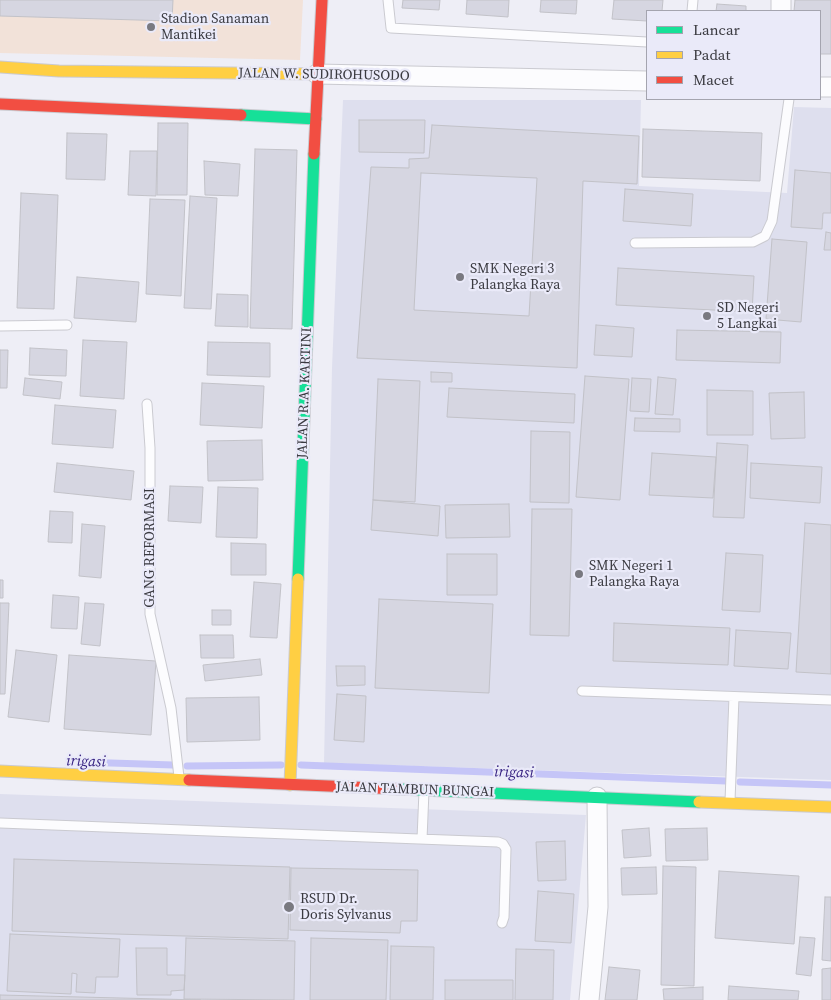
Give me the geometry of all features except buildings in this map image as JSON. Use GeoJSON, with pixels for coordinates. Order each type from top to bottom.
{"type":"FeatureCollection","features":[{"type":"Feature","properties":{"kind":"street","name":"JALAN R.A. KARTINI"},"geometry":{"type":"LineString","coordinates":[[290,785],[317,74],[322,0]]}},
{"type":"Feature","properties":{"kind":"street","name":"JALAN W. SUDIROHUSODO"},"geometry":{"type":"LineString","coordinates":[[0,67],[59,76],[317,74],[646,81]]}},
{"type":"Feature","properties":{"kind":"street"},"geometry":{"type":"LineString","coordinates":[[0,104],[56,103],[316,119]]}},
{"type":"Feature","properties":{"kind":"street","name":"JALAN TAMBUN BUNGAI"},"geometry":{"type":"LineString","coordinates":[[0,771],[831,807]]}},
{"type":"Feature","properties":{"kind":"street"},"geometry":{"type":"LineString","coordinates":[[589,1000],[598,907],[597,797]]}},
{"type":"Feature","properties":{"kind":"lane"},"geometry":{"type":"LineString","coordinates":[[388,0],[391,28],[646,42]]}},
{"type":"Feature","properties":{"kind":"lane"},"geometry":{"type":"LineString","coordinates":[[635,243],[754,242],[765,236],[772,221],[789,100]]}},
{"type":"Feature","properties":{"kind":"lane"},"geometry":{"type":"LineString","coordinates":[[0,326],[67,325]]}},
{"type":"Feature","properties":{"kind":"lane","name":"GANG REFORMASI"},"geometry":{"type":"LineString","coordinates":[[148,404],[150,448],[150,614],[171,708],[179,780]]}},
{"type":"Feature","properties":{"kind":"lane"},"geometry":{"type":"LineString","coordinates":[[582,691],[831,700]]}},
{"type":"Feature","properties":{"kind":"lane"},"geometry":{"type":"LineString","coordinates":[[730,804],[734,697]]}},
{"type":"Feature","properties":{"kind":"lane"},"geometry":{"type":"LineString","coordinates":[[422,839],[424,790]]}},
{"type":"Feature","properties":{"kind":"lane"},"geometry":{"type":"LineString","coordinates":[[0,823],[498,842],[503,844],[506,849],[504,918],[502,923]]}},
{"type":"Feature","properties":{"kind":"shaded area","name":"Stadion Sanaman Mantikei"},"geometry":{"type":"Polygon","coordinates":[[[0,0],[303,0],[300,60],[0,53],[0,0]]]}},
{"type":"Feature","properties":{"kind":"shaded area","name":"SMK Negeri 1 Palangka Raya"},"geometry":{"type":"Polygon","coordinates":[[[343,100],[641,100],[639,186],[787,193],[794,107],[831,108],[831,780],[324,763],[332,368],[343,100]]]}},
{"type":"Feature","properties":{"kind":"shaded area","name":"RSUD Dr. Doris Sylvanus"},"geometry":{"type":"Polygon","coordinates":[[[0,794],[586,815],[570,1000],[0,1000],[0,794]]]}},
{"type":"Feature","properties":{"kind":"waterway","name":"irigasi"},"geometry":{"type":"LineString","coordinates":[[80,762],[173,765]]}},
{"type":"Feature","properties":{"kind":"waterway","name":"irigasi"},"geometry":{"type":"LineString","coordinates":[[187,766],[281,765]]}},
{"type":"Feature","properties":{"kind":"waterway","name":"irigasi"},"geometry":{"type":"LineString","coordinates":[[301,765],[726,781]]}},
{"type":"Feature","properties":{"kind":"waterway","name":"irigasi"},"geometry":{"type":"LineString","coordinates":[[740,782],[831,785]]}},
{"type":"Feature","properties":{"kind":"traffic: fast"},"geometry":{"type":"LineString","coordinates":[[241,115],[316,119]]}},
{"type":"Feature","properties":{"kind":"traffic: fast"},"geometry":{"type":"LineString","coordinates":[[298,579],[314,154]]}},
{"type":"Feature","properties":{"kind":"traffic: fast"},"geometry":{"type":"LineString","coordinates":[[398,789],[699,802]]}},
{"type":"Feature","properties":{"kind":"traffic: slow"},"geometry":{"type":"LineString","coordinates":[[0,67],[59,71],[317,74]]}},
{"type":"Feature","properties":{"kind":"traffic: slow"},"geometry":{"type":"LineString","coordinates":[[290,785],[298,579]]}},
{"type":"Feature","properties":{"kind":"traffic: slow"},"geometry":{"type":"LineString","coordinates":[[0,771],[189,780]]}},
{"type":"Feature","properties":{"kind":"traffic: slow"},"geometry":{"type":"LineString","coordinates":[[699,802],[831,807]]}},
{"type":"Feature","properties":{"kind":"traffic: jam"},"geometry":{"type":"LineString","coordinates":[[314,154],[322,0]]}},
{"type":"Feature","properties":{"kind":"traffic: jam"},"geometry":{"type":"LineString","coordinates":[[0,104],[241,115]]}},
{"type":"Feature","properties":{"kind":"traffic: jam"},"geometry":{"type":"LineString","coordinates":[[189,780],[398,789]]}},
{"type":"Feature","properties":{"kind":"place","name":"Stadion Sanaman Mantikei"},"geometry":{"type":"Point","coordinates":[151,27]}},
{"type":"Feature","properties":{"kind":"place","name":"SMK Negeri 3 Palangka Raya"},"geometry":{"type":"Point","coordinates":[460,277]}},
{"type":"Feature","properties":{"kind":"place","name":"SD Negeri 5 Langkai"},"geometry":{"type":"Point","coordinates":[707,316]}},
{"type":"Feature","properties":{"kind":"place","name":"SMK Negeri 1 Palangka Raya"},"geometry":{"type":"Point","coordinates":[579,574]}},
{"type":"Feature","properties":{"kind":"place","name":"RSUD Dr. Doris Sylvanus"},"geometry":{"type":"Point","coordinates":[289,907]}}]}
